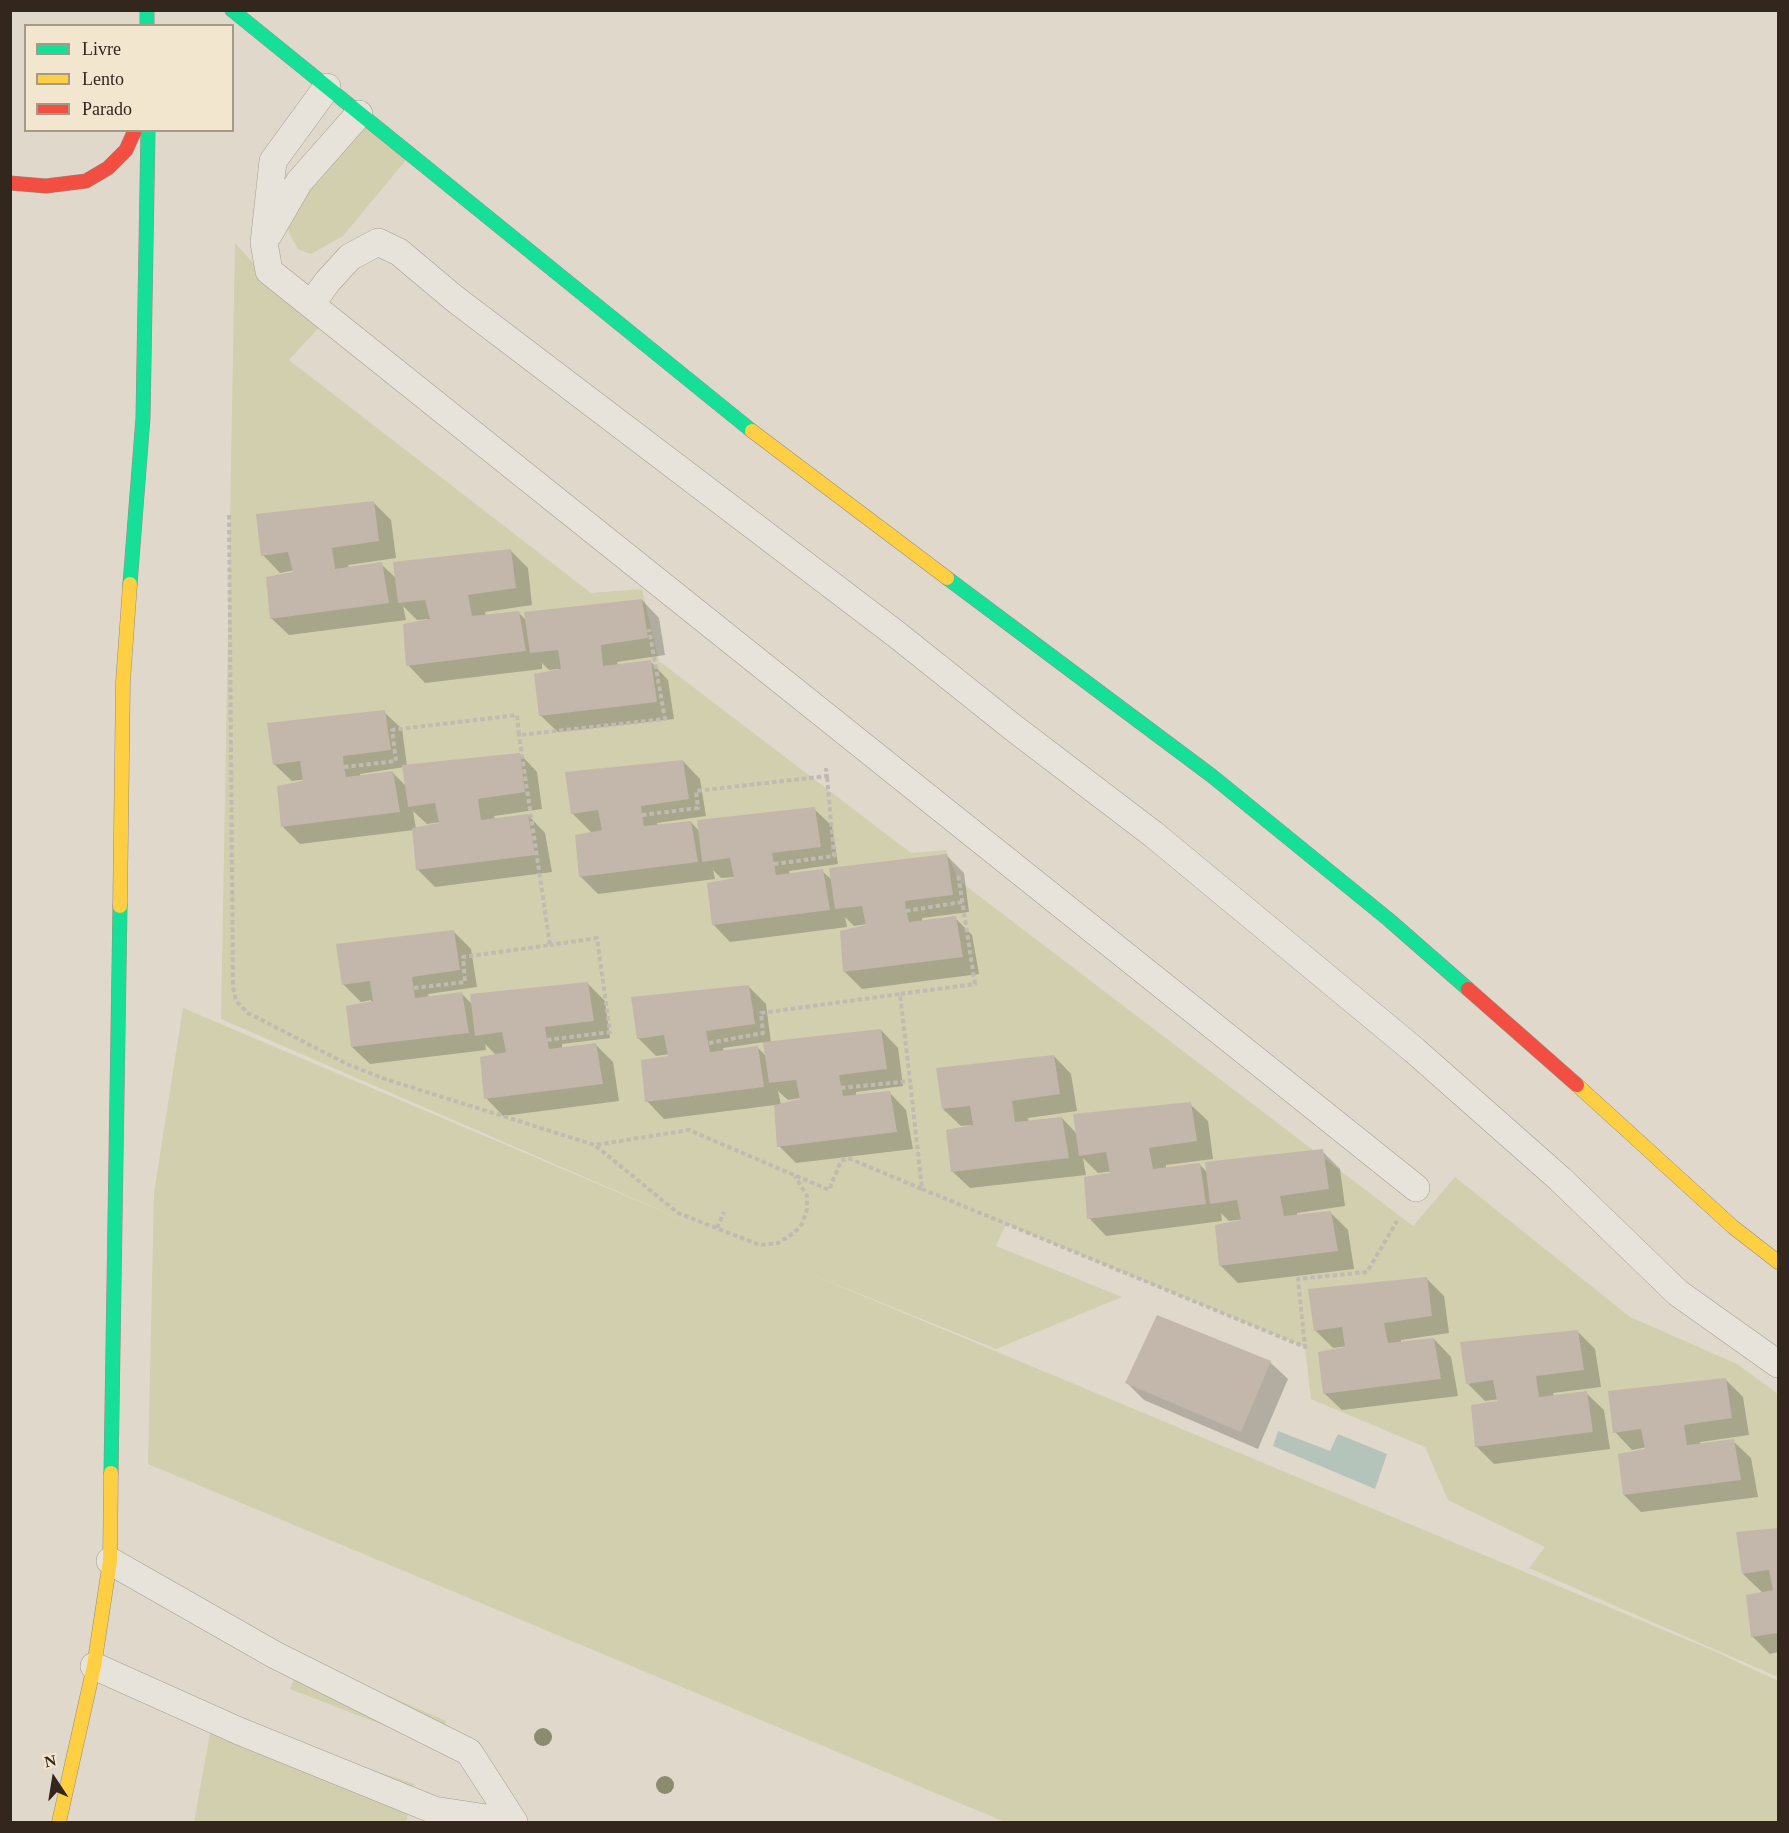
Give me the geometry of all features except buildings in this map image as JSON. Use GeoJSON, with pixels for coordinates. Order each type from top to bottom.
{"type":"FeatureCollection","features":[{"type":"Feature","properties":{"kind":"street"},"geometry":{"type":"LineString","coordinates":[[232,10],[768,444],[1221,784],[1388,919],[1733,1227],[1779,1262]]}},
{"type":"Feature","properties":{"kind":"street"},"geometry":{"type":"LineString","coordinates":[[10,183],[46,186],[86,181],[108,168],[126,150],[134,132]]}},
{"type":"Feature","properties":{"kind":"street"},"geometry":{"type":"LineString","coordinates":[[59,1822],[94,1666],[110,1561],[123,682],[144,418],[148,132]]}},
{"type":"Feature","properties":{"kind":"lane"},"geometry":{"type":"LineString","coordinates":[[327,87],[273,161],[264,243],[269,271],[1416,1188]]}},
{"type":"Feature","properties":{"kind":"lane"},"geometry":{"type":"LineString","coordinates":[[264,243],[299,183],[359,114]]}},
{"type":"Feature","properties":{"kind":"lane"},"geometry":{"type":"LineString","coordinates":[[311,304],[350,257],[378,242],[399,252],[455,299],[896,634],[1271,929],[1414,1050],[1560,1179],[1677,1293],[1779,1364]]}},
{"type":"Feature","properties":{"kind":"lane"},"geometry":{"type":"LineString","coordinates":[[110,1561],[275,1655],[469,1752],[513,1822]]}},
{"type":"Feature","properties":{"kind":"lane"},"geometry":{"type":"LineString","coordinates":[[94,1666],[239,1731],[434,1810],[513,1822]]}},
{"type":"Feature","properties":{"kind":"path"},"geometry":{"type":"LineString","coordinates":[[229,515],[233,987],[236,1001],[248,1013],[346,1064],[385,1079],[595,1146],[678,1213],[760,1245],[778,1243],[794,1233],[802,1224],[807,1209],[807,1196],[793,1175]]}},
{"type":"Feature","properties":{"kind":"path"},"geometry":{"type":"LineString","coordinates":[[519,735],[665,718],[638,566]]}},
{"type":"Feature","properties":{"kind":"path"},"geometry":{"type":"LineString","coordinates":[[774,864],[834,856],[827,776],[816,708]]}},
{"type":"Feature","properties":{"kind":"path"},"geometry":{"type":"LineString","coordinates":[[344,767],[396,761],[392,730],[518,715],[550,945]]}},
{"type":"Feature","properties":{"kind":"path"},"geometry":{"type":"LineString","coordinates":[[642,815],[698,808],[696,791],[827,776]]}},
{"type":"Feature","properties":{"kind":"path"},"geometry":{"type":"LineString","coordinates":[[709,1042],[763,1033],[761,1013],[975,984],[948,814]]}},
{"type":"Feature","properties":{"kind":"path"},"geometry":{"type":"LineString","coordinates":[[906,911],[962,902]]}},
{"type":"Feature","properties":{"kind":"path"},"geometry":{"type":"LineString","coordinates":[[414,988],[465,982],[463,957],[597,938],[610,1032],[547,1040]]}},
{"type":"Feature","properties":{"kind":"path"},"geometry":{"type":"LineString","coordinates":[[900,994],[922,1189]]}},
{"type":"Feature","properties":{"kind":"path"},"geometry":{"type":"LineString","coordinates":[[841,1088],[910,1081]]}},
{"type":"Feature","properties":{"kind":"path"},"geometry":{"type":"LineString","coordinates":[[595,1146],[689,1130],[829,1190],[841,1161],[848,1158],[1305,1347],[1298,1279],[1367,1272],[1416,1188]]}},
{"type":"Feature","properties":{"kind":"path"},"geometry":{"type":"LineString","coordinates":[[717,1228],[724,1212]]}},
{"type":"Feature","properties":{"kind":"shaded area"},"geometry":{"type":"Polygon","coordinates":[[[359,114],[411,154],[343,236],[311,254],[298,249],[286,222],[359,114]]]}},
{"type":"Feature","properties":{"kind":"shaded area"},"geometry":{"type":"Polygon","coordinates":[[[235,243],[264,275],[326,320],[289,360],[591,593],[642,589],[659,661],[911,853],[946,850],[958,880],[1413,1226],[1455,1177],[1630,1317],[1737,1364],[1778,1394],[1778,1677],[1529,1568],[1545,1547],[1448,1500],[1425,1447],[1311,1399],[1305,1347],[1006,1224],[996,1246],[1122,1297],[996,1349],[796,1268],[1714,1651],[1778,1681],[1778,1822],[1005,1822],[148,1464],[154,1193],[183,1008],[697,1226],[221,1019],[235,243]]]}},
{"type":"Feature","properties":{"kind":"shaded area"},"geometry":{"type":"Polygon","coordinates":[[[1278,1431],[1330,1451],[1338,1434],[1387,1454],[1375,1489],[1273,1446],[1278,1431]]]}},
{"type":"Feature","properties":{"kind":"shaded area"},"geometry":{"type":"Polygon","coordinates":[[[302,1658],[446,1721],[440,1747],[290,1689],[302,1658]]]}},
{"type":"Feature","properties":{"kind":"shaded area"},"geometry":{"type":"Polygon","coordinates":[[[213,1716],[414,1784],[406,1822],[194,1822],[213,1716]]]}},
{"type":"Feature","properties":{"kind":"traffic: fast"},"geometry":{"type":"LineString","coordinates":[[147,10],[147,24]]}},
{"type":"Feature","properties":{"kind":"traffic: fast"},"geometry":{"type":"LineString","coordinates":[[232,10],[752,431]]}},
{"type":"Feature","properties":{"kind":"traffic: fast"},"geometry":{"type":"LineString","coordinates":[[130,584],[143,418],[148,132]]}},
{"type":"Feature","properties":{"kind":"traffic: fast"},"geometry":{"type":"LineString","coordinates":[[947,578],[1212,776],[1388,919],[1468,989]]}},
{"type":"Feature","properties":{"kind":"traffic: fast"},"geometry":{"type":"LineString","coordinates":[[111,1473],[120,906]]}},
{"type":"Feature","properties":{"kind":"traffic: slow"},"geometry":{"type":"LineString","coordinates":[[752,431],[947,578]]}},
{"type":"Feature","properties":{"kind":"traffic: slow"},"geometry":{"type":"LineString","coordinates":[[120,906],[123,682],[130,584]]}},
{"type":"Feature","properties":{"kind":"traffic: slow"},"geometry":{"type":"LineString","coordinates":[[1577,1085],[1733,1227],[1778,1262]]}},
{"type":"Feature","properties":{"kind":"traffic: slow"},"geometry":{"type":"LineString","coordinates":[[59,1822],[94,1666],[110,1561],[111,1473]]}},
{"type":"Feature","properties":{"kind":"traffic: jam"},"geometry":{"type":"LineString","coordinates":[[10,183],[46,186],[86,181],[108,168],[126,150],[134,132]]}},
{"type":"Feature","properties":{"kind":"traffic: jam"},"geometry":{"type":"LineString","coordinates":[[1468,989],[1577,1085]]}}]}
